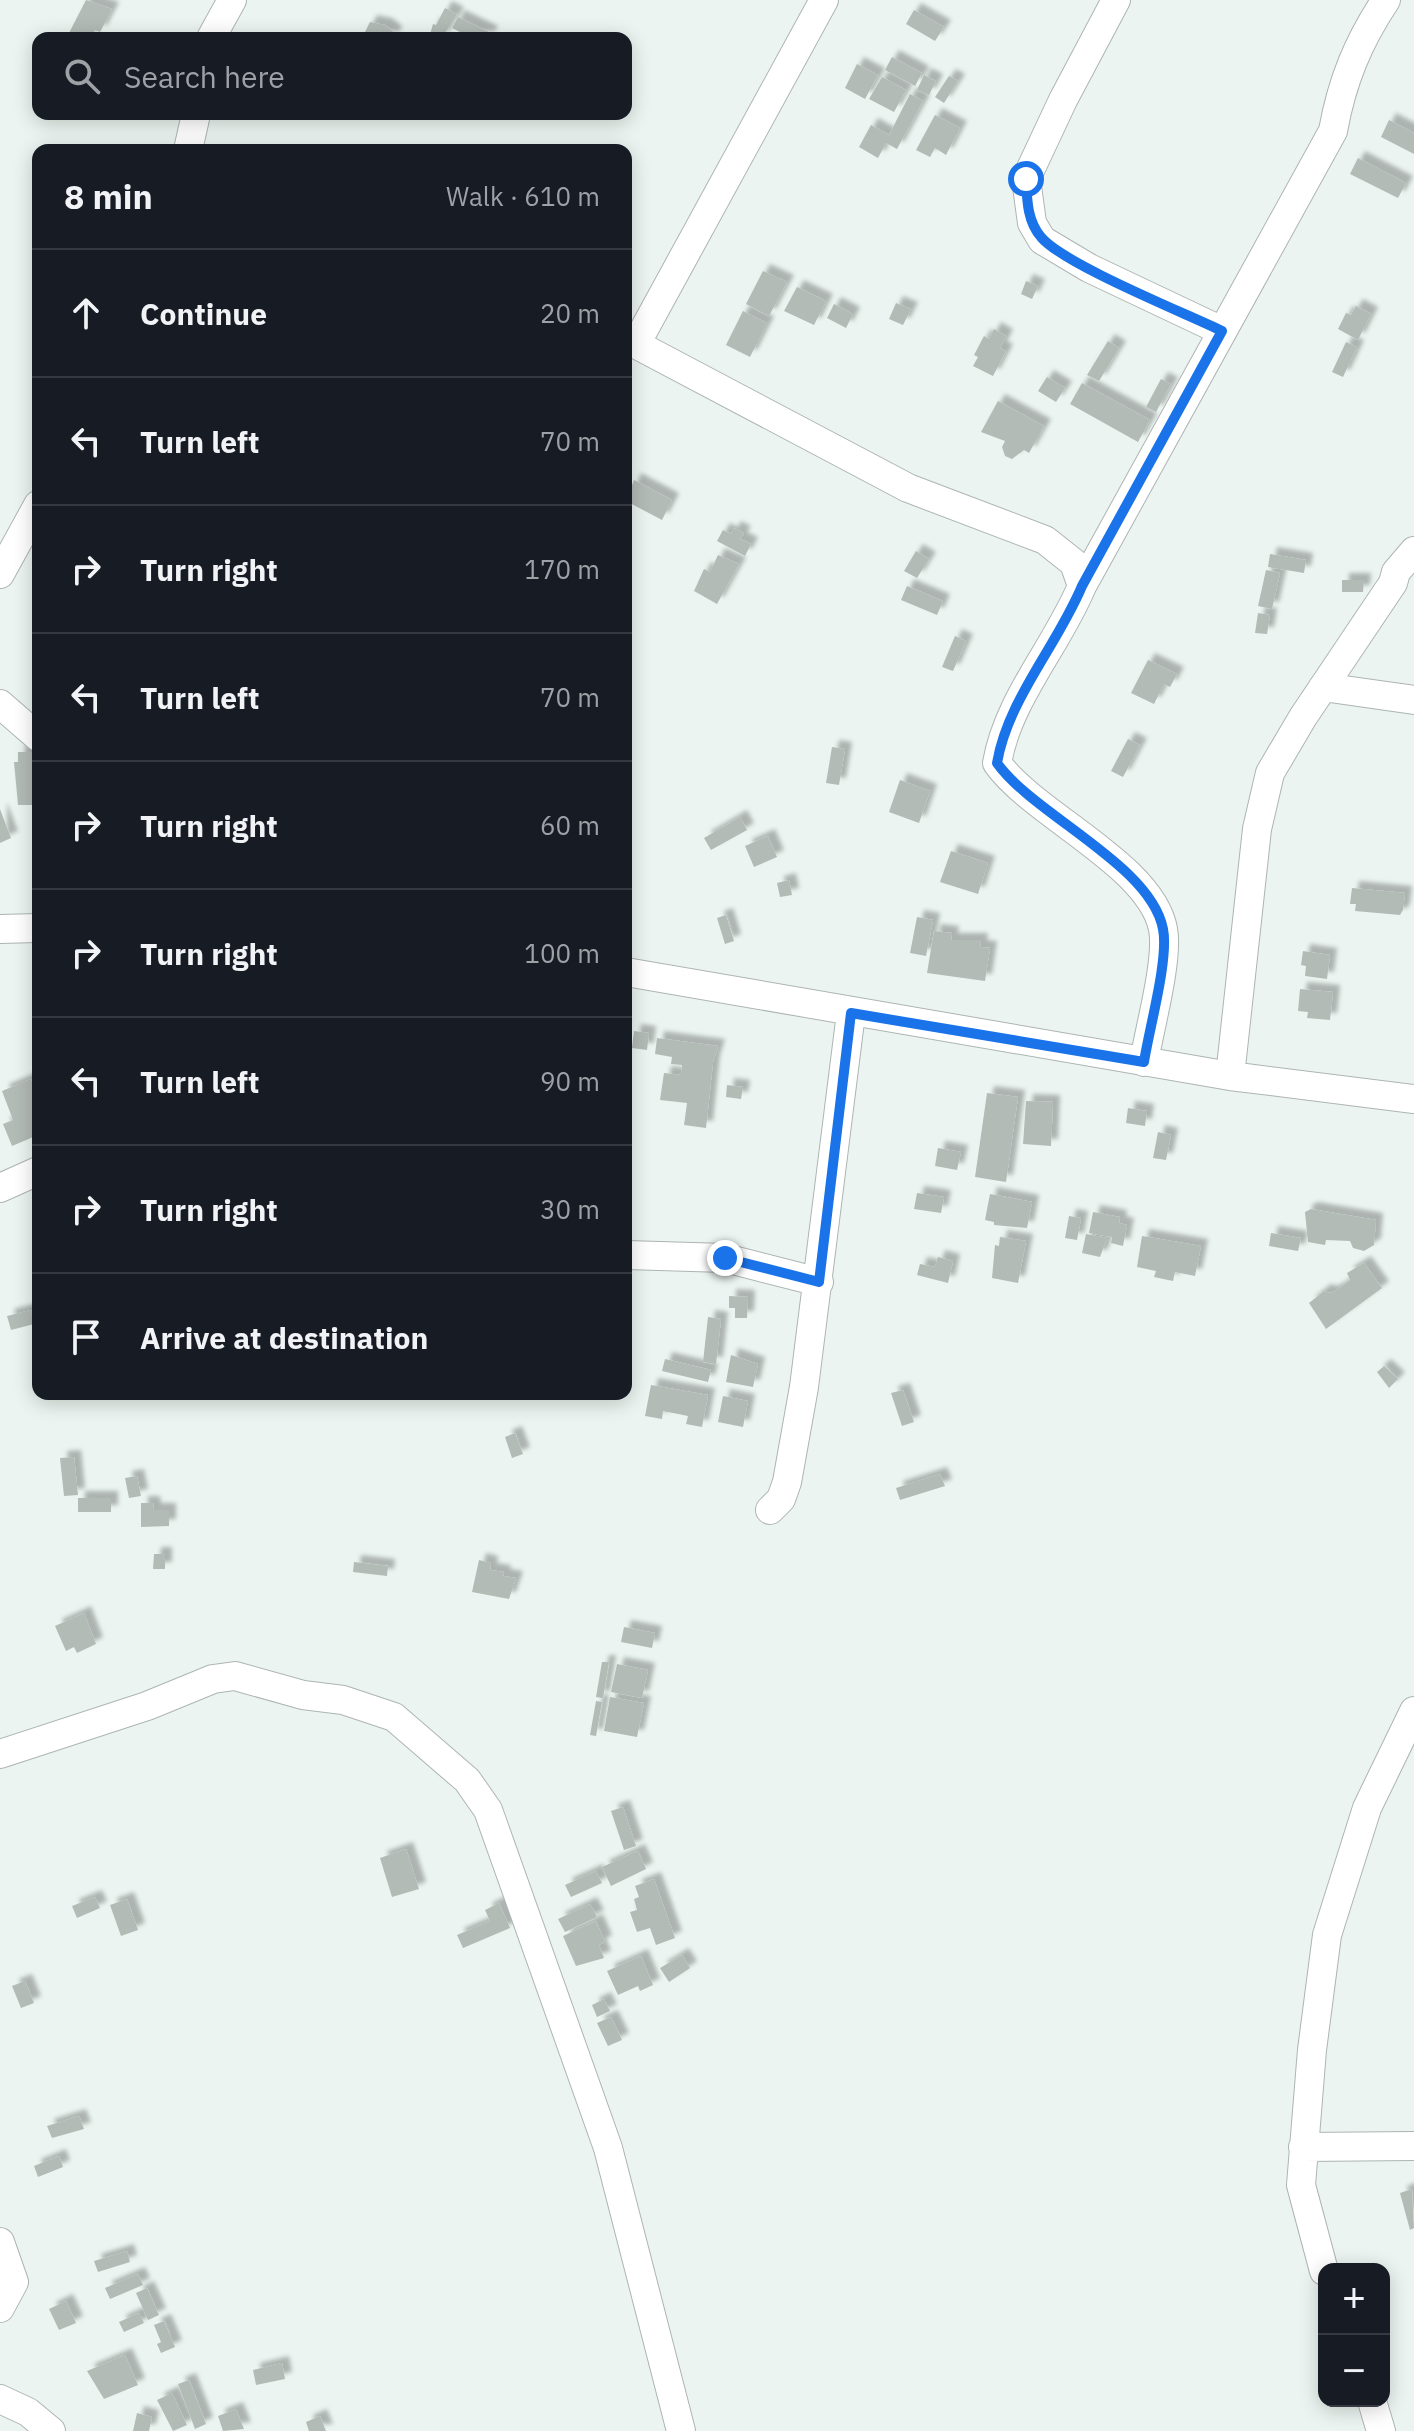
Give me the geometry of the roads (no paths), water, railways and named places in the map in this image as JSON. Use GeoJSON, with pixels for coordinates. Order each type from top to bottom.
{"type":"FeatureCollection","features":[{"type":"Feature","properties":{"kind":"street"},"geometry":{"type":"LineString","coordinates":[[214,32],[232,0]]}},
{"type":"Feature","properties":{"kind":"street"},"geometry":{"type":"LineString","coordinates":[[632,339],[824,0]]}},
{"type":"Feature","properties":{"kind":"street"},"geometry":{"type":"LineString","coordinates":[[1116,0],[1026,179],[1032,223],[1042,240],[1089,268],[1222,331]]}},
{"type":"Feature","properties":{"kind":"street"},"geometry":{"type":"LineString","coordinates":[[1144,1062],[1160,970],[1163,929],[1149,898],[1127,875],[1047,807],[1012,784],[997,763],[1002,732],[1068,621],[1082,586],[1333,131],[1346,73],[1361,38],[1386,0]]}},
{"type":"Feature","properties":{"kind":"street"},"geometry":{"type":"LineString","coordinates":[[189,144],[195,120]]}},
{"type":"Feature","properties":{"kind":"street"},"geometry":{"type":"LineString","coordinates":[[632,342],[908,488],[1045,540],[1074,563],[1082,586]]}},
{"type":"Feature","properties":{"kind":"street"},"geometry":{"type":"LineString","coordinates":[[0,570],[32,515]]}},
{"type":"Feature","properties":{"kind":"street"},"geometry":{"type":"LineString","coordinates":[[1230,1076],[1257,829],[1270,773],[1393,583],[1403,562],[1414,551]]}},
{"type":"Feature","properties":{"kind":"street"},"geometry":{"type":"LineString","coordinates":[[1323,687],[1414,700]]}},
{"type":"Feature","properties":{"kind":"street"},"geometry":{"type":"LineString","coordinates":[[1,707],[32,732]]}},
{"type":"Feature","properties":{"kind":"street"},"geometry":{"type":"LineString","coordinates":[[0,929],[32,928]]}},
{"type":"Feature","properties":{"kind":"street"},"geometry":{"type":"LineString","coordinates":[[632,973],[1230,1076],[1414,1099]]}},
{"type":"Feature","properties":{"kind":"street"},"geometry":{"type":"LineString","coordinates":[[770,1510],[781,1499],[787,1482],[819,1282],[851,1013]]}},
{"type":"Feature","properties":{"kind":"street"},"geometry":{"type":"LineString","coordinates":[[0,1188],[32,1174]]}},
{"type":"Feature","properties":{"kind":"street"},"geometry":{"type":"LineString","coordinates":[[632,1255],[725,1258],[819,1282]]}},
{"type":"Feature","properties":{"kind":"street"},"geometry":{"type":"LineString","coordinates":[[0,1754],[147,1706],[213,1679],[235,1676],[303,1695],[343,1700],[394,1717],[467,1780],[488,1810],[608,2148],[681,2431]]}},
{"type":"Feature","properties":{"kind":"street"},"geometry":{"type":"LineString","coordinates":[[1322,2263],[1301,2185],[1327,1935],[1367,1808],[1414,1711]]}},
{"type":"Feature","properties":{"kind":"street"},"geometry":{"type":"LineString","coordinates":[[1303,2147],[1414,2146]]}},
{"type":"Feature","properties":{"kind":"street"},"geometry":{"type":"LineString","coordinates":[[0,2242],[14,2282],[0,2308]]}},
{"type":"Feature","properties":{"kind":"street"},"geometry":{"type":"LineString","coordinates":[[0,2399],[28,2412],[51,2431]]}},
{"type":"Feature","properties":{"kind":"street"},"geometry":{"type":"LineString","coordinates":[[1374,2407],[1381,2431]]}}]}
